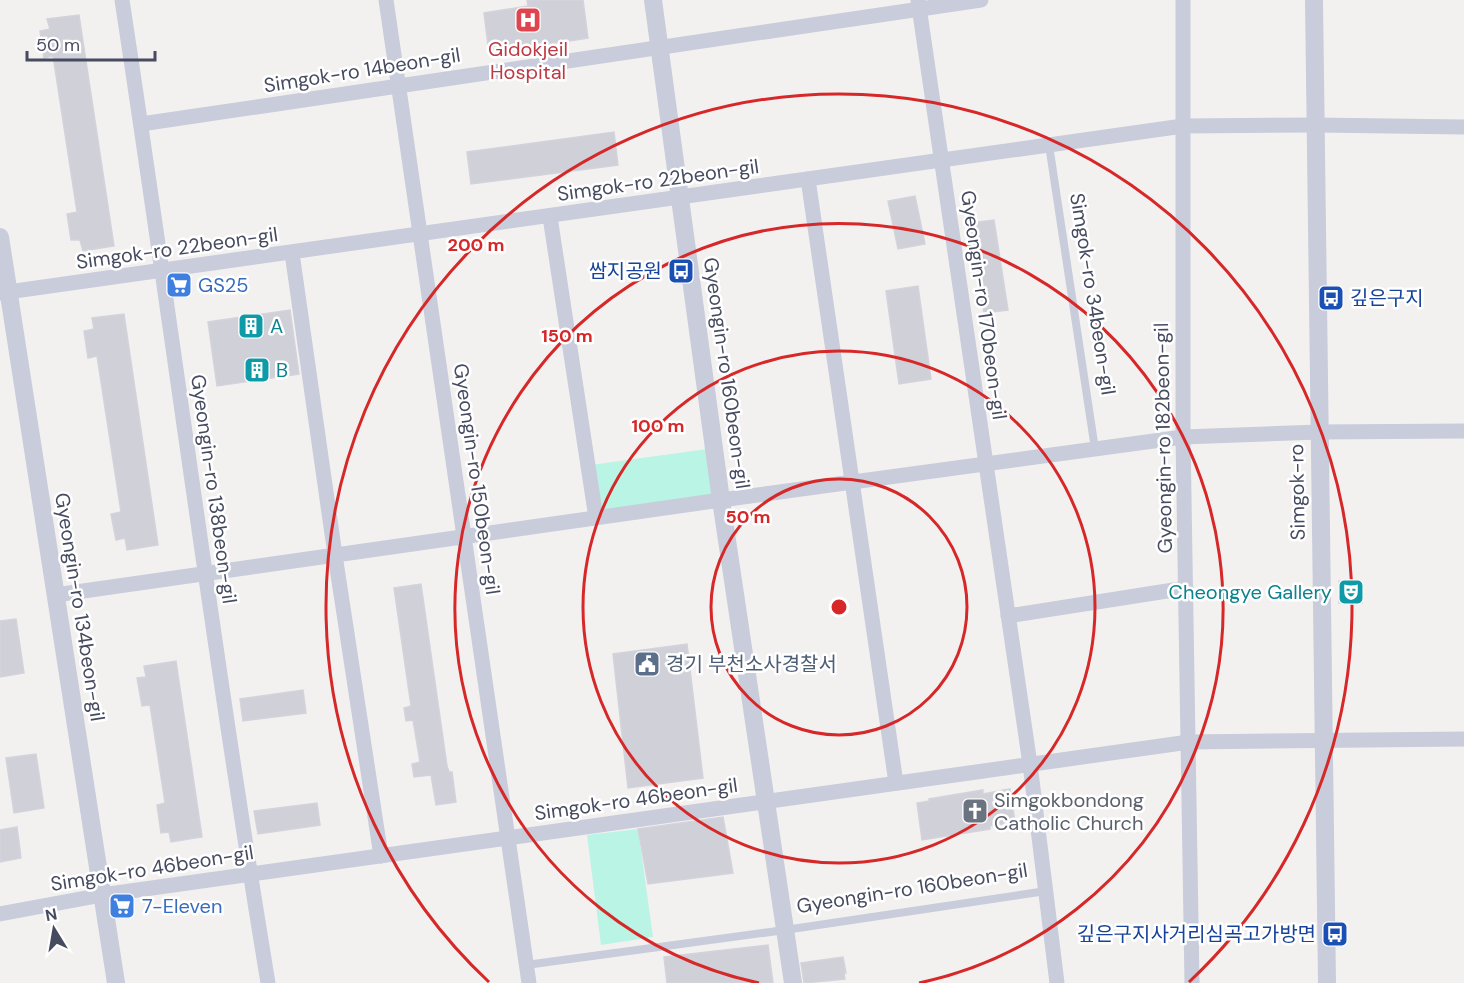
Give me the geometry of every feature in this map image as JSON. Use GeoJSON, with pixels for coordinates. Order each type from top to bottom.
{"type":"FeatureCollection","features":[{"type":"Feature","properties":{"kind":"street","name":"Gyeongin-ro 138beon-gil"},"geometry":{"type":"LineString","coordinates":[[122,0],[163,271],[204,574],[268,983]]}},
{"type":"Feature","properties":{"kind":"street","name":"Gyeongin-ro 150beon-gil"},"geometry":{"type":"LineString","coordinates":[[386,0],[529,983]]}},
{"type":"Feature","properties":{"kind":"street","name":"Gyeongin-ro 160beon-gil"},"geometry":{"type":"LineString","coordinates":[[653,0],[721,500],[793,983]]}},
{"type":"Feature","properties":{"kind":"street","name":"Simgok-ro 14beon-gil"},"geometry":{"type":"LineString","coordinates":[[141,124],[660,47],[919,4],[981,0]]}},
{"type":"Feature","properties":{"kind":"street","name":"Gyeongin-ro 182beon-gil"},"geometry":{"type":"LineString","coordinates":[[1183,0],[1183,437],[1192,983]]}},
{"type":"Feature","properties":{"kind":"street","name":"Simgok-ro"},"geometry":{"type":"LineString","coordinates":[[1314,0],[1327,983]]}},
{"type":"Feature","properties":{"kind":"street","name":"Gyeongin-ro 170beon-gil"},"geometry":{"type":"LineString","coordinates":[[919,4],[1030,764],[1057,983]]}},
{"type":"Feature","properties":{"kind":"street","name":"Simgok-ro 22beon-gil"},"geometry":{"type":"LineString","coordinates":[[4,293],[1183,126],[1464,127]]}},
{"type":"Feature","properties":{"kind":"street"},"geometry":{"type":"LineString","coordinates":[[808,179],[897,783]]}},
{"type":"Feature","properties":{"kind":"street"},"geometry":{"type":"LineString","coordinates":[[550,217],[596,518]]}},
{"type":"Feature","properties":{"kind":"street","name":"Gyeongin-ro 134beon-gil"},"geometry":{"type":"LineString","coordinates":[[0,237],[4,293],[55,595],[116,983]]}},
{"type":"Feature","properties":{"kind":"street"},"geometry":{"type":"LineString","coordinates":[[292,253],[381,856]]}},
{"type":"Feature","properties":{"kind":"street"},"geometry":{"type":"LineString","coordinates":[[55,595],[1183,437],[1319,432],[1464,431]]}},
{"type":"Feature","properties":{"kind":"street"},"geometry":{"type":"LineString","coordinates":[[1008,616],[1186,588]]}},
{"type":"Feature","properties":{"kind":"street","name":"Simgok-ro 46beon-gil"},"geometry":{"type":"LineString","coordinates":[[0,914],[102,895],[1189,742],[1464,740]]}},
{"type":"Feature","properties":{"kind":"lane","name":"Simgok-ro 34beon-gil"},"geometry":{"type":"LineString","coordinates":[[1049,145],[1095,449]]}},
{"type":"Feature","properties":{"kind":"lane","name":"Gyeongin-ro 160beon-gil"},"geometry":{"type":"LineString","coordinates":[[785,930],[1046,891]]}},
{"type":"Feature","properties":{"kind":"lane"},"geometry":{"type":"LineString","coordinates":[[526,965],[785,930]]}},
{"type":"Feature","properties":{"kind":"green space"},"geometry":{"type":"Polygon","coordinates":[[[707,449],[714,497],[599,512],[591,465],[707,449]]]}},
{"type":"Feature","properties":{"kind":"green space"},"geometry":{"type":"Polygon","coordinates":[[[638,829],[653,937],[601,945],[587,835],[638,829]]]}},
{"type":"Feature","properties":{"kind":"building"},"geometry":{"type":"Polygon","coordinates":[[[527,0],[583,0],[588,38],[489,53],[484,13],[528,6],[527,0]]]}},
{"type":"Feature","properties":{"kind":"building"},"geometry":{"type":"Polygon","coordinates":[[[79,15],[114,246],[83,251],[80,240],[71,240],[67,214],[77,212],[53,56],[44,58],[40,31],[50,29],[47,19],[79,15]]]}},
{"type":"Feature","properties":{"kind":"building"},"geometry":{"type":"Polygon","coordinates":[[[614,132],[618,165],[471,184],[467,152],[614,132]]]}},
{"type":"Feature","properties":{"kind":"building"},"geometry":{"type":"Polygon","coordinates":[[[915,196],[925,244],[898,249],[888,201],[915,196]]]}},
{"type":"Feature","properties":{"kind":"building"},"geometry":{"type":"Polygon","coordinates":[[[994,220],[1008,310],[984,313],[970,223],[994,220]]]}},
{"type":"Feature","properties":{"kind":"building"},"geometry":{"type":"Polygon","coordinates":[[[918,286],[931,379],[899,384],[886,291],[918,286]]]}},
{"type":"Feature","properties":{"kind":"building"},"geometry":{"type":"Polygon","coordinates":[[[290,310],[299,374],[217,386],[208,322],[290,310]]]}},
{"type":"Feature","properties":{"kind":"building"},"geometry":{"type":"Polygon","coordinates":[[[124,314],[158,545],[127,550],[125,538],[116,540],[111,514],[121,512],[97,356],[88,358],[84,331],[94,329],[92,318],[124,314]]]}},
{"type":"Feature","properties":{"kind":"building"},"geometry":{"type":"Polygon","coordinates":[[[1339,581],[1361,581],[1362,603],[1339,603],[1339,581]]]}},
{"type":"Feature","properties":{"kind":"building"},"geometry":{"type":"Polygon","coordinates":[[[421,584],[447,766],[449,772],[452,772],[456,802],[436,805],[431,775],[414,777],[412,764],[420,762],[413,720],[406,721],[404,708],[411,706],[394,588],[421,584]]]}},
{"type":"Feature","properties":{"kind":"building"},"geometry":{"type":"Polygon","coordinates":[[[16,619],[24,673],[0,677],[0,621],[16,619]]]}},
{"type":"Feature","properties":{"kind":"building"},"geometry":{"type":"Polygon","coordinates":[[[687,644],[703,778],[628,788],[613,654],[687,644]]]}},
{"type":"Feature","properties":{"kind":"building"},"geometry":{"type":"Polygon","coordinates":[[[176,661],[202,837],[171,842],[169,832],[161,833],[157,805],[165,803],[150,705],[142,706],[137,678],[146,677],[144,666],[176,661]]]}},
{"type":"Feature","properties":{"kind":"building"},"geometry":{"type":"Polygon","coordinates":[[[303,690],[306,713],[243,721],[240,699],[303,690]]]}},
{"type":"Feature","properties":{"kind":"building"},"geometry":{"type":"Polygon","coordinates":[[[36,754],[44,808],[14,813],[6,758],[36,754]]]}},
{"type":"Feature","properties":{"kind":"building"},"geometry":{"type":"Polygon","coordinates":[[[1010,789],[1015,822],[990,826],[990,829],[922,840],[917,803],[983,790],[983,794],[1010,789]]]}},
{"type":"Feature","properties":{"kind":"building"},"geometry":{"type":"Polygon","coordinates":[[[317,803],[320,825],[258,834],[254,811],[317,803]]]}},
{"type":"Feature","properties":{"kind":"building"},"geometry":{"type":"Polygon","coordinates":[[[723,817],[733,873],[648,884],[638,829],[723,817]]]}},
{"type":"Feature","properties":{"kind":"building"},"geometry":{"type":"Polygon","coordinates":[[[17,827],[21,858],[0,862],[0,830],[17,827]]]}},
{"type":"Feature","properties":{"kind":"building"},"geometry":{"type":"Polygon","coordinates":[[[768,945],[773,983],[667,983],[664,957],[768,945]]]}},
{"type":"Feature","properties":{"kind":"building"},"geometry":{"type":"Polygon","coordinates":[[[843,957],[845,979],[804,983],[801,963],[843,957]]]}},
{"type":"Feature","properties":{"kind":"place","name":"Gidokjeil Hospital"},"geometry":{"type":"Point","coordinates":[528,20]}},
{"type":"Feature","properties":{"kind":"place","name":"쌈지공원"},"geometry":{"type":"Point","coordinates":[681,271]}},
{"type":"Feature","properties":{"kind":"place","name":"GS25"},"geometry":{"type":"Point","coordinates":[179,285]}},
{"type":"Feature","properties":{"kind":"place","name":"깊은구지"},"geometry":{"type":"Point","coordinates":[1331,298]}},
{"type":"Feature","properties":{"kind":"place","name":"A"},"geometry":{"type":"Point","coordinates":[251,326]}},
{"type":"Feature","properties":{"kind":"place","name":"B"},"geometry":{"type":"Point","coordinates":[257,370]}},
{"type":"Feature","properties":{"kind":"place","name":"Cheongye Gallery"},"geometry":{"type":"Point","coordinates":[1351,592]}},
{"type":"Feature","properties":{"kind":"place","name":"경기 부천소사경찰서"},"geometry":{"type":"Point","coordinates":[647,664]}},
{"type":"Feature","properties":{"kind":"place","name":"Simgokbondong Catholic Church"},"geometry":{"type":"Point","coordinates":[975,811]}},
{"type":"Feature","properties":{"kind":"place","name":"7-Eleven"},"geometry":{"type":"Point","coordinates":[122,906]}},
{"type":"Feature","properties":{"kind":"place","name":"깊은구지사거리심곡고가방면"},"geometry":{"type":"Point","coordinates":[1335,934]}}]}
